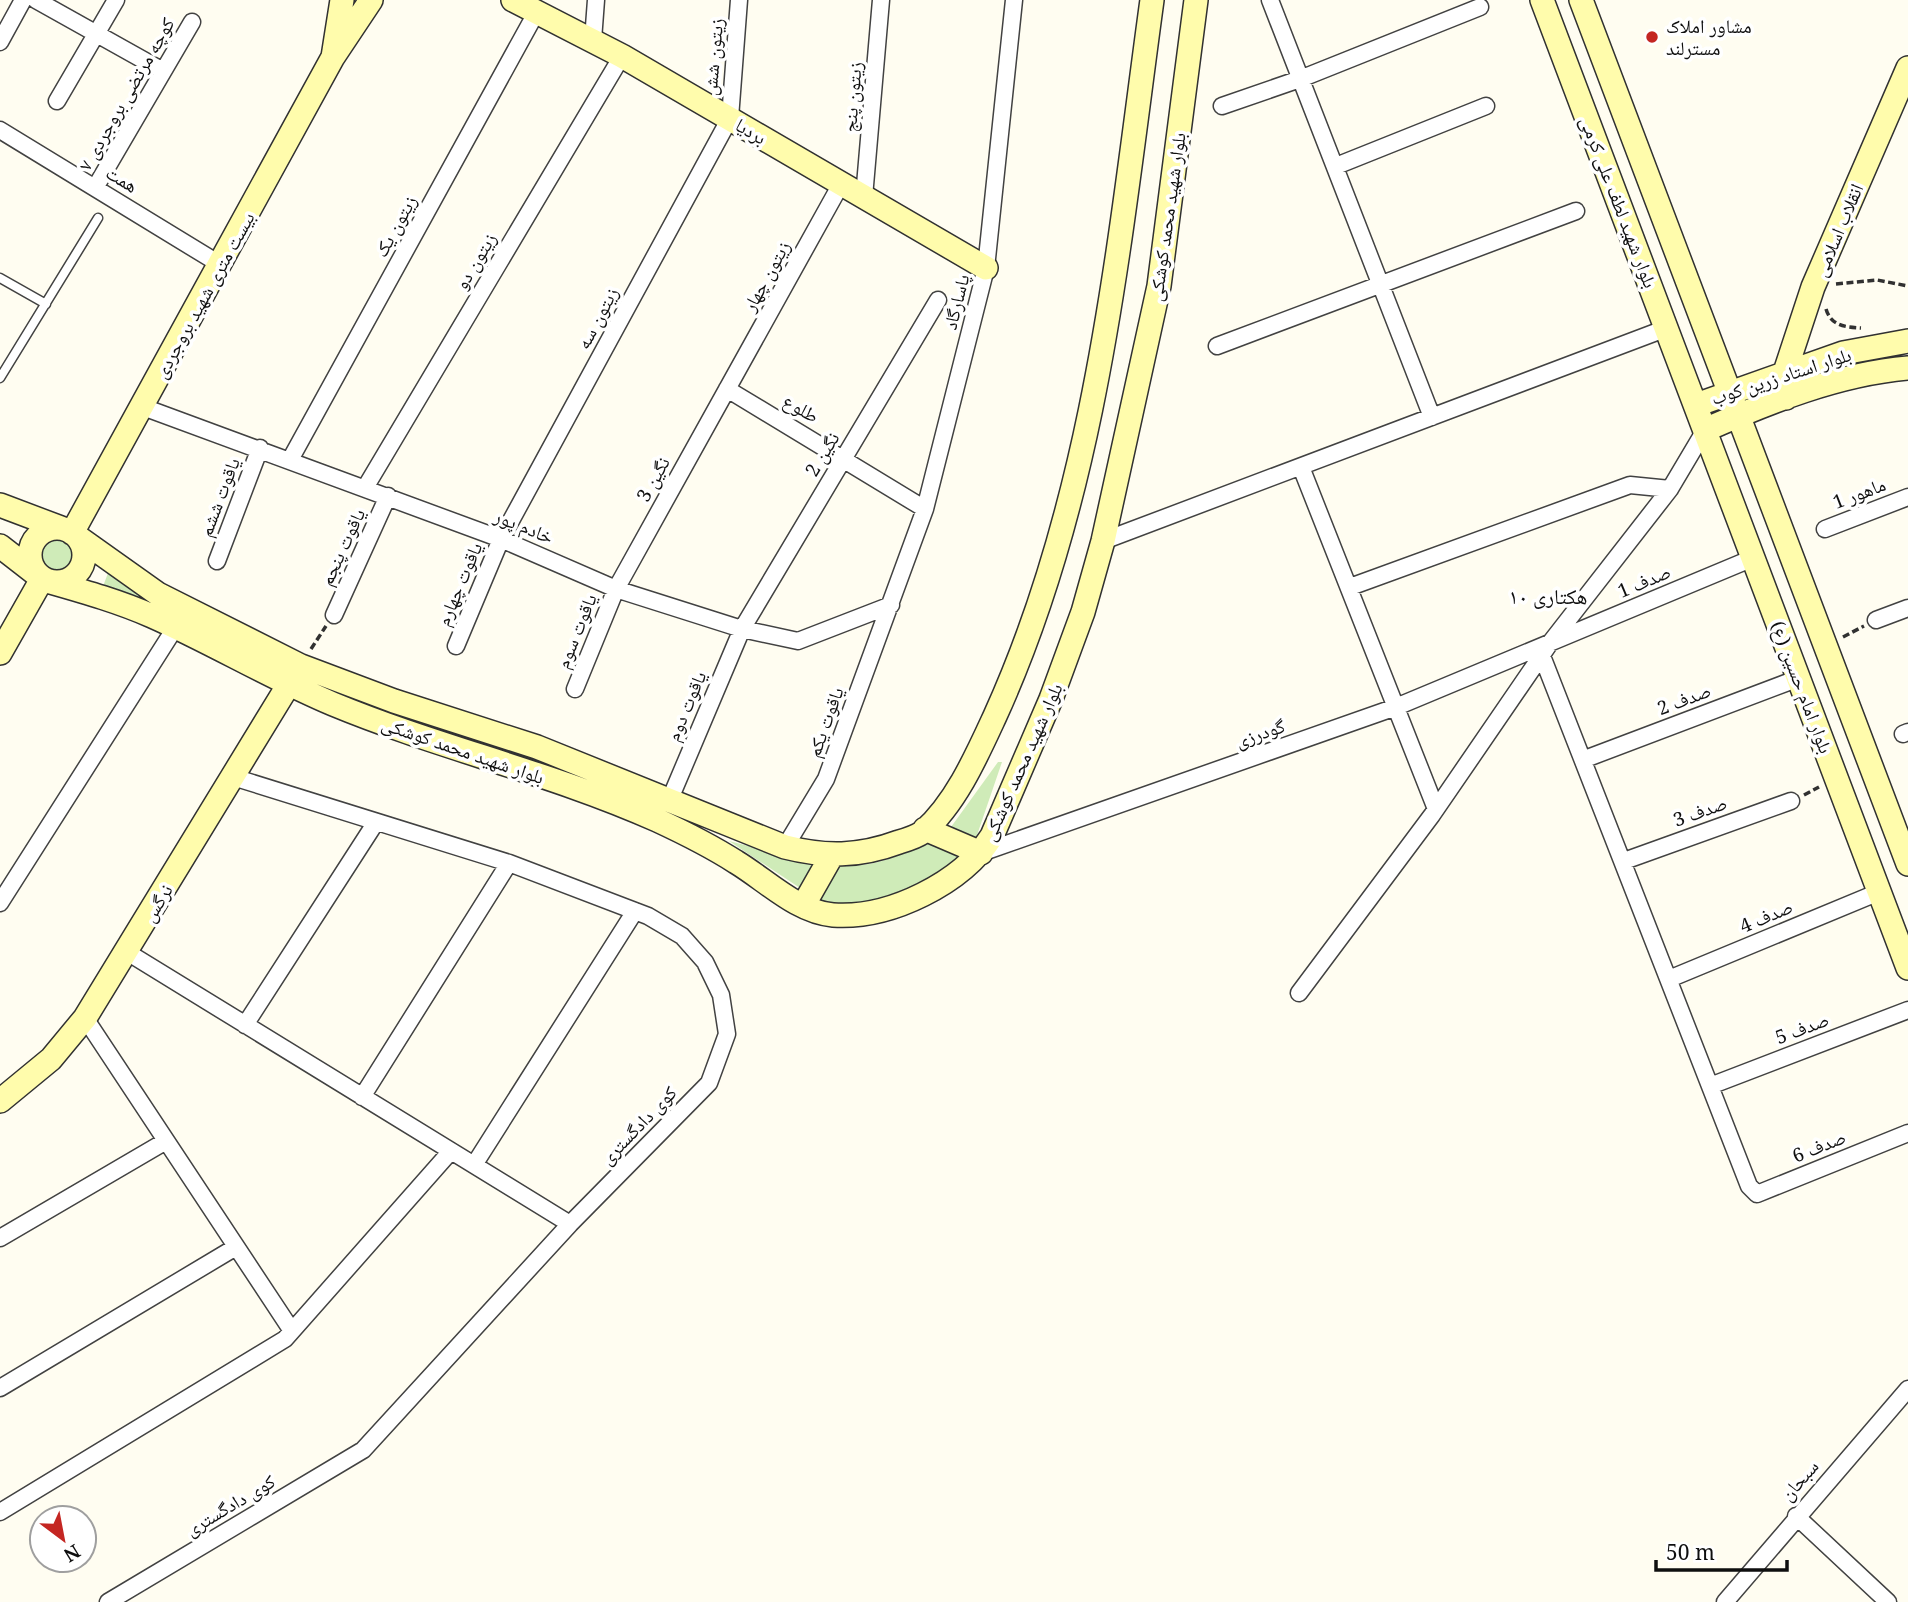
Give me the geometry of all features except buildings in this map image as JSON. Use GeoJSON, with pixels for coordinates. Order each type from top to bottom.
{"type":"FeatureCollection","features":[{"type":"Feature","properties":{"kind":"main road","name":"بیست متری شهید بروجردی"},"geometry":{"type":"LineString","coordinates":[[333,57],[342,0]]}},
{"type":"Feature","properties":{"kind":"main road","name":"بیست متری شهید بروجردی"},"geometry":{"type":"LineString","coordinates":[[70,532],[143,407],[333,57],[371,0]]}},
{"type":"Feature","properties":{"kind":"main road","name":"بردیا"},"geometry":{"type":"LineString","coordinates":[[513,0],[622,56],[986,268]]}},
{"type":"Feature","properties":{"kind":"main road","name":"بلوار شهید محمد کوشکی"},"geometry":{"type":"LineString","coordinates":[[0,546],[42,578],[111,600],[174,628],[295,675],[394,701],[537,747],[785,847],[850,856],[883,848],[920,834],[953,796],[984,742],[1022,653],[1050,575],[1088,418],[1115,276],[1152,0]]}},
{"type":"Feature","properties":{"kind":"main road","name":"بلوار شهید محمد کوشکی"},"geometry":{"type":"LineString","coordinates":[[0,505],[70,532],[158,594],[295,675],[395,729],[569,786],[642,814],[699,839],[803,906],[830,915],[856,915],[933,888],[981,853],[1002,817],[1051,699],[1083,612],[1103,541],[1159,286],[1196,0]]}},
{"type":"Feature","properties":{"kind":"main road","name":"بلوار شهید لطف علی کرمی"},"geometry":{"type":"LineString","coordinates":[[1542,0],[1696,405]]}},
{"type":"Feature","properties":{"kind":"main road","name":"بلوار شهید لطف علی کرمی"},"geometry":{"type":"LineString","coordinates":[[1581,0],[1729,391]]}},
{"type":"Feature","properties":{"kind":"main road","name":"انقلاب اسلامی"},"geometry":{"type":"LineString","coordinates":[[1786,398],[1785,372],[1819,295],[1908,68]]}},
{"type":"Feature","properties":{"kind":"main road","name":"بلوار استاد زرین کوب"},"geometry":{"type":"LineString","coordinates":[[1696,405],[1729,391],[1843,353],[1908,341]]}},
{"type":"Feature","properties":{"kind":"main road","name":"بلوار استاد زرین کوب"},"geometry":{"type":"LineString","coordinates":[[1705,430],[1786,398],[1873,372],[1908,368]]}},
{"type":"Feature","properties":{"kind":"main road","name":"بلوار امام حسین (ع)"},"geometry":{"type":"LineString","coordinates":[[1729,391],[1908,864]]}},
{"type":"Feature","properties":{"kind":"main road","name":"بلوار امام حسین (ع)"},"geometry":{"type":"LineString","coordinates":[[1696,405],[1908,968]]}},
{"type":"Feature","properties":{"kind":"main road"},"geometry":{"type":"LineString","coordinates":[[44,531],[70,532],[84,550],[78,573],[64,582],[42,578],[29,559],[33,543],[44,531]]}},
{"type":"Feature","properties":{"kind":"main road"},"geometry":{"type":"LineString","coordinates":[[0,653],[42,578]]}},
{"type":"Feature","properties":{"kind":"main road","name":"نرگس"},"geometry":{"type":"LineString","coordinates":[[0,1101],[51,1059],[85,1018],[295,675]]}},
{"type":"Feature","properties":{"kind":"main road"},"geometry":{"type":"LineString","coordinates":[[925,829],[981,853]]}},
{"type":"Feature","properties":{"kind":"main road"},"geometry":{"type":"LineString","coordinates":[[803,906],[832,855]]}},
{"type":"Feature","properties":{"kind":"street"},"geometry":{"type":"LineString","coordinates":[[0,42],[23,0]]}},
{"type":"Feature","properties":{"kind":"street"},"geometry":{"type":"LineString","coordinates":[[36,0],[163,71]]}},
{"type":"Feature","properties":{"kind":"street"},"geometry":{"type":"LineString","coordinates":[[57,102],[116,0]]}},
{"type":"Feature","properties":{"kind":"street"},"geometry":{"type":"LineString","coordinates":[[593,40],[596,0]]}},
{"type":"Feature","properties":{"kind":"street","name":"زیتون شش"},"geometry":{"type":"LineString","coordinates":[[730,118],[739,0]]}},
{"type":"Feature","properties":{"kind":"street","name":"زیتون پنج"},"geometry":{"type":"LineString","coordinates":[[864,197],[881,0]]}},
{"type":"Feature","properties":{"kind":"street","name":"پاسارگاد"},"geometry":{"type":"LineString","coordinates":[[891,605],[925,509],[986,268],[1014,0]]}},
{"type":"Feature","properties":{"kind":"street"},"geometry":{"type":"LineString","coordinates":[[1270,0],[1432,417]]}},
{"type":"Feature","properties":{"kind":"street"},"geometry":{"type":"LineString","coordinates":[[1222,106],[1300,79],[1480,7]]}},
{"type":"Feature","properties":{"kind":"street","name":"زیتون یک"},"geometry":{"type":"LineString","coordinates":[[290,460],[536,13]]}},
{"type":"Feature","properties":{"kind":"street","name":"کوچه مرتضی بروجردی ۷"},"geometry":{"type":"LineString","coordinates":[[95,188],[192,22]]}},
{"type":"Feature","properties":{"kind":"street","name":"زیتون دو"},"geometry":{"type":"LineString","coordinates":[[365,488],[622,56]]}},
{"type":"Feature","properties":{"kind":"street"},"geometry":{"type":"LineString","coordinates":[[1336,166],[1486,106]]}},
{"type":"Feature","properties":{"kind":"street","name":"زیتون سه"},"geometry":{"type":"LineString","coordinates":[[501,539],[730,118]]}},
{"type":"Feature","properties":{"kind":"street","name":"همت"},"geometry":{"type":"LineString","coordinates":[[0,130],[221,265]]}},
{"type":"Feature","properties":{"kind":"street","name":"زیتون چهار"},"geometry":{"type":"LineString","coordinates":[[727,389],[841,184]]}},
{"type":"Feature","properties":{"kind":"street"},"geometry":{"type":"LineString","coordinates":[[1217,346],[1576,211]]}},
{"type":"Feature","properties":{"kind":"street","name":"نگین 2"},"geometry":{"type":"LineString","coordinates":[[742,629],[937,300]]}},
{"type":"Feature","properties":{"kind":"street"},"geometry":{"type":"LineString","coordinates":[[1103,541],[1667,328]]}},
{"type":"Feature","properties":{"kind":"street","name":"طلوع"},"geometry":{"type":"LineString","coordinates":[[727,389],[844,457],[925,509]]}},
{"type":"Feature","properties":{"kind":"street","name":"نگین 3"},"geometry":{"type":"LineString","coordinates":[[616,589],[727,389]]}},
{"type":"Feature","properties":{"kind":"street","name":"خادم پور"},"geometry":{"type":"LineString","coordinates":[[143,407],[501,539],[616,589],[742,629],[798,641],[891,605]]}},
{"type":"Feature","properties":{"kind":"street"},"geometry":{"type":"LineString","coordinates":[[1299,993],[1436,810],[1546,650],[1670,489],[1705,430]]}},
{"type":"Feature","properties":{"kind":"street","name":"یاقوت ششم"},"geometry":{"type":"LineString","coordinates":[[217,561],[260,449]]}},
{"type":"Feature","properties":{"kind":"street"},"geometry":{"type":"LineString","coordinates":[[1301,467],[1436,810]]}},
{"type":"Feature","properties":{"kind":"street"},"geometry":{"type":"LineString","coordinates":[[1350,587],[1630,485],[1670,489]]}},
{"type":"Feature","properties":{"kind":"street","name":"یاقوت پنجم"},"geometry":{"type":"LineString","coordinates":[[334,615],[388,496]]}},
{"type":"Feature","properties":{"kind":"street","name":"ماهور 1"},"geometry":{"type":"LineString","coordinates":[[1825,529],[1908,497]]}},
{"type":"Feature","properties":{"kind":"street","name":"یاقوت چهارم"},"geometry":{"type":"LineString","coordinates":[[456,646],[501,539]]}},
{"type":"Feature","properties":{"kind":"street","name":"صدف 1"},"geometry":{"type":"LineString","coordinates":[[1546,650],[1753,558]]}},
{"type":"Feature","properties":{"kind":"street","name":"یاقوت سوم"},"geometry":{"type":"LineString","coordinates":[[575,689],[616,589]]}},
{"type":"Feature","properties":{"kind":"street","name":"یاقوت یکم"},"geometry":{"type":"LineString","coordinates":[[785,847],[826,779],[891,605]]}},
{"type":"Feature","properties":{"kind":"street"},"geometry":{"type":"LineString","coordinates":[[1876,620],[1908,607]]}},
{"type":"Feature","properties":{"kind":"street"},"geometry":{"type":"LineString","coordinates":[[0,903],[174,628]]}},
{"type":"Feature","properties":{"kind":"street","name":"یاقوت دوم"},"geometry":{"type":"LineString","coordinates":[[670,799],[742,629]]}},
{"type":"Feature","properties":{"kind":"street"},"geometry":{"type":"LineString","coordinates":[[1546,650],[1710,1086]]}},
{"type":"Feature","properties":{"kind":"street","name":"گودرزی"},"geometry":{"type":"LineString","coordinates":[[981,853],[1396,707],[1546,650]]}},
{"type":"Feature","properties":{"kind":"street","name":"صدف 2"},"geometry":{"type":"LineString","coordinates":[[1585,759],[1799,678]]}},
{"type":"Feature","properties":{"kind":"street","name":"کوی دادگستری"},"geometry":{"type":"LineString","coordinates":[[108,1602],[363,1450],[570,1224],[709,1083],[727,1034],[721,995],[705,962],[682,936],[635,911],[509,863],[233,778]]}},
{"type":"Feature","properties":{"kind":"street","name":"صدف 3"},"geometry":{"type":"LineString","coordinates":[[1624,862],[1791,801]]}},
{"type":"Feature","properties":{"kind":"street"},"geometry":{"type":"LineString","coordinates":[[245,1025],[376,822]]}},
{"type":"Feature","properties":{"kind":"street"},"geometry":{"type":"LineString","coordinates":[[362,1097],[509,863]]}},
{"type":"Feature","properties":{"kind":"street","name":"صدف 4"},"geometry":{"type":"LineString","coordinates":[[1669,979],[1879,892]]}},
{"type":"Feature","properties":{"kind":"street"},"geometry":{"type":"LineString","coordinates":[[474,1165],[635,911]]}},
{"type":"Feature","properties":{"kind":"street"},"geometry":{"type":"LineString","coordinates":[[127,952],[570,1224]]}},
{"type":"Feature","properties":{"kind":"street","name":"صدف 5"},"geometry":{"type":"LineString","coordinates":[[1710,1086],[1908,1010]]}},
{"type":"Feature","properties":{"kind":"street"},"geometry":{"type":"LineString","coordinates":[[85,1018],[292,1331]]}},
{"type":"Feature","properties":{"kind":"street","name":"صدف 6"},"geometry":{"type":"LineString","coordinates":[[1710,1086],[1749,1186],[1756,1194],[1908,1133]]}},
{"type":"Feature","properties":{"kind":"street"},"geometry":{"type":"LineString","coordinates":[[0,1238],[166,1140]]}},
{"type":"Feature","properties":{"kind":"street"},"geometry":{"type":"LineString","coordinates":[[0,1512],[285,1339],[451,1151]]}},
{"type":"Feature","properties":{"kind":"street"},"geometry":{"type":"LineString","coordinates":[[0,1388],[236,1247]]}},
{"type":"Feature","properties":{"kind":"street","name":"سبحان"},"geometry":{"type":"LineString","coordinates":[[1725,1602],[1908,1388]]}},
{"type":"Feature","properties":{"kind":"street"},"geometry":{"type":"LineString","coordinates":[[1796,1516],[1888,1602]]}},
{"type":"Feature","properties":{"kind":"lane"},"geometry":{"type":"LineString","coordinates":[[0,378],[99,218]]}},
{"type":"Feature","properties":{"kind":"lane"},"geometry":{"type":"LineString","coordinates":[[0,278],[46,304]]}},
{"type":"Feature","properties":{"kind":"path"},"geometry":{"type":"LineString","coordinates":[[1872,327],[1840,327],[1828,317],[1819,295],[1877,280],[1908,286]]}},
{"type":"Feature","properties":{"kind":"path"},"geometry":{"type":"LineString","coordinates":[[295,675],[334,615]]}},
{"type":"Feature","properties":{"kind":"path"},"geometry":{"type":"LineString","coordinates":[[1825,647],[1876,620]]}},
{"type":"Feature","properties":{"kind":"path"},"geometry":{"type":"LineString","coordinates":[[1791,801],[1836,779]]}},
{"type":"Feature","properties":{"kind":"green space"},"geometry":{"type":"Polygon","coordinates":[[[58,537],[71,543],[77,556],[71,569],[58,575],[45,569],[39,556],[45,543],[58,537]]]}},
{"type":"Feature","properties":{"kind":"green space"},"geometry":{"type":"Polygon","coordinates":[[[108,573],[158,608],[102,589],[108,573]]]}},
{"type":"Feature","properties":{"kind":"green space"},"geometry":{"type":"Polygon","coordinates":[[[998,762],[1002,762],[976,838],[951,827],[998,762]]]}},
{"type":"Feature","properties":{"kind":"green space"},"geometry":{"type":"Polygon","coordinates":[[[729,841],[814,863],[800,888],[729,841]]]}},
{"type":"Feature","properties":{"kind":"green space"},"geometry":{"type":"Polygon","coordinates":[[[924,842],[964,857],[911,887],[873,902],[834,906],[814,902],[834,863],[858,865],[880,862],[924,842]]]}},
{"type":"Feature","properties":{"kind":"place","name":"مشاور املاک مسترلند"},"geometry":{"type":"Point","coordinates":[1652,37]}},
{"type":"Feature","properties":{"kind":"district","name":"۱۰ هکتاری"},"geometry":{"type":"Point","coordinates":[1548,597]}}]}
